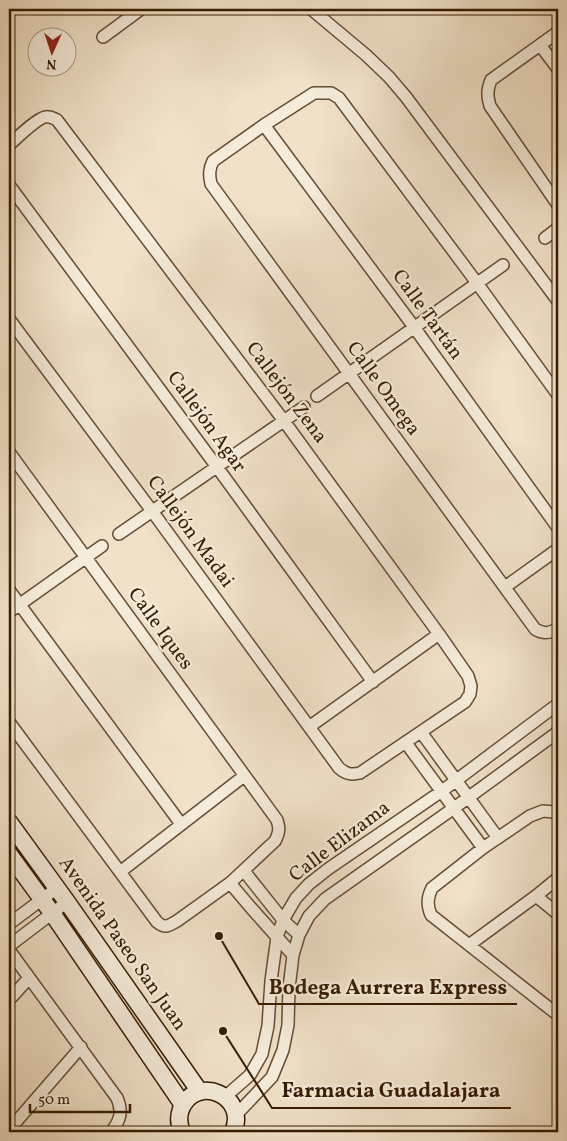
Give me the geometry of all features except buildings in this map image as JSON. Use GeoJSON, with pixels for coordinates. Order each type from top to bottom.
{"type":"FeatureCollection","features":[{"type":"Feature","properties":{"kind":"street"},"geometry":{"type":"LineString","coordinates":[[103,37],[141,9]]}},
{"type":"Feature","properties":{"kind":"street"},"geometry":{"type":"LineString","coordinates":[[311,9],[389,77],[558,301]]}},
{"type":"Feature","properties":{"kind":"street"},"geometry":{"type":"LineString","coordinates":[[558,32],[491,80],[487,89],[490,106],[558,206]]}},
{"type":"Feature","properties":{"kind":"street"},"geometry":{"type":"LineString","coordinates":[[540,45],[558,69]]}},
{"type":"Feature","properties":{"kind":"street"},"geometry":{"type":"LineString","coordinates":[[264,125],[314,93],[331,93],[339,98],[478,283],[558,395]]}},
{"type":"Feature","properties":{"kind":"street","name":"Callejón Zena"},"geometry":{"type":"LineString","coordinates":[[9,145],[44,117],[51,116],[57,120],[284,421],[439,634],[468,676],[471,686],[470,694],[465,702],[421,732]]}},
{"type":"Feature","properties":{"kind":"street","name":"Calle Omega"},"geometry":{"type":"LineString","coordinates":[[264,125],[213,161],[209,174],[211,184],[535,629],[542,633],[549,633],[558,628]]}},
{"type":"Feature","properties":{"kind":"street","name":"Calle Tartán"},"geometry":{"type":"LineString","coordinates":[[264,125],[414,327],[558,528]]}},
{"type":"Feature","properties":{"kind":"street","name":"Callejón Agar"},"geometry":{"type":"LineString","coordinates":[[9,185],[373,682]]}},
{"type":"Feature","properties":{"kind":"street"},"geometry":{"type":"LineString","coordinates":[[545,238],[558,228]]}},
{"type":"Feature","properties":{"kind":"street"},"geometry":{"type":"LineString","coordinates":[[317,396],[503,265]]}},
{"type":"Feature","properties":{"kind":"street","name":"Callejón Madai"},"geometry":{"type":"LineString","coordinates":[[9,319],[152,511],[339,768],[352,775],[360,773],[406,742]]}},
{"type":"Feature","properties":{"kind":"street"},"geometry":{"type":"LineString","coordinates":[[119,534],[304,407]]}},
{"type":"Feature","properties":{"kind":"street","name":"Calle Iques"},"geometry":{"type":"LineString","coordinates":[[9,452],[277,820],[280,828],[275,840],[244,871]]}},
{"type":"Feature","properties":{"kind":"street"},"geometry":{"type":"LineString","coordinates":[[9,612],[102,546]]}},
{"type":"Feature","properties":{"kind":"street"},"geometry":{"type":"LineString","coordinates":[[505,587],[558,549]]}},
{"type":"Feature","properties":{"kind":"street"},"geometry":{"type":"LineString","coordinates":[[9,590],[181,824]]}},
{"type":"Feature","properties":{"kind":"street"},"geometry":{"type":"LineString","coordinates":[[309,727],[439,634]]}},
{"type":"Feature","properties":{"kind":"street","name":"Calle Elizama"},"geometry":{"type":"LineString","coordinates":[[225,1097],[250,1075],[262,1054],[268,1026],[271,981],[277,937],[296,898],[309,884],[328,869],[442,790],[558,704]]}},
{"type":"Feature","properties":{"kind":"street"},"geometry":{"type":"LineString","coordinates":[[9,722],[157,922],[162,926],[169,926],[244,871],[298,935]]}},
{"type":"Feature","properties":{"kind":"street"},"geometry":{"type":"LineString","coordinates":[[483,848],[406,742],[421,732],[467,798],[498,838]]}},
{"type":"Feature","properties":{"kind":"street","name":"Calle Elizama"},"geometry":{"type":"LineString","coordinates":[[235,1128],[272,1077],[284,1050],[288,1025],[289,988],[293,955],[298,935],[309,916],[325,899],[558,732]]}},
{"type":"Feature","properties":{"kind":"street"},"geometry":{"type":"LineString","coordinates":[[120,872],[244,776]]}},
{"type":"Feature","properties":{"kind":"street"},"geometry":{"type":"LineString","coordinates":[[558,815],[554,812],[543,811],[530,816],[483,848],[432,888],[428,896],[428,906],[431,915],[558,1015]]}},
{"type":"Feature","properties":{"kind":"street","name":"Avenida Paseo San Juan"},"geometry":{"type":"LineString","coordinates":[[9,822],[200,1092]]}},
{"type":"Feature","properties":{"kind":"street","name":"Avenida Paseo San Juan"},"geometry":{"type":"LineString","coordinates":[[9,854],[52,913],[183,1105]]}},
{"type":"Feature","properties":{"kind":"street"},"geometry":{"type":"LineString","coordinates":[[469,944],[558,878]]}},
{"type":"Feature","properties":{"kind":"street"},"geometry":{"type":"LineString","coordinates":[[230,883],[293,955]]}},
{"type":"Feature","properties":{"kind":"street"},"geometry":{"type":"LineString","coordinates":[[9,924],[57,888]]}},
{"type":"Feature","properties":{"kind":"street"},"geometry":{"type":"LineString","coordinates":[[536,896],[558,914]]}},
{"type":"Feature","properties":{"kind":"street"},"geometry":{"type":"LineString","coordinates":[[67,902],[9,948],[117,1098],[120,1106],[120,1115],[116,1126],[111,1132]]}},
{"type":"Feature","properties":{"kind":"street"},"geometry":{"type":"LineString","coordinates":[[9,1000],[29,978]]}},
{"type":"Feature","properties":{"kind":"street"},"geometry":{"type":"LineString","coordinates":[[9,1130],[81,1047]]}},
{"type":"Feature","properties":{"kind":"street"},"geometry":{"type":"LineString","coordinates":[[182,1132],[179,1122],[183,1105],[188,1099],[200,1092],[213,1091],[225,1097],[234,1108],[235,1128]]}},
{"type":"Feature","properties":{"kind":"place","name":"Bodega Aurrera Express"},"geometry":{"type":"Point","coordinates":[219,936]}},
{"type":"Feature","properties":{"kind":"place","name":"Farmacia Guadalajara"},"geometry":{"type":"Point","coordinates":[223,1031]}}]}
